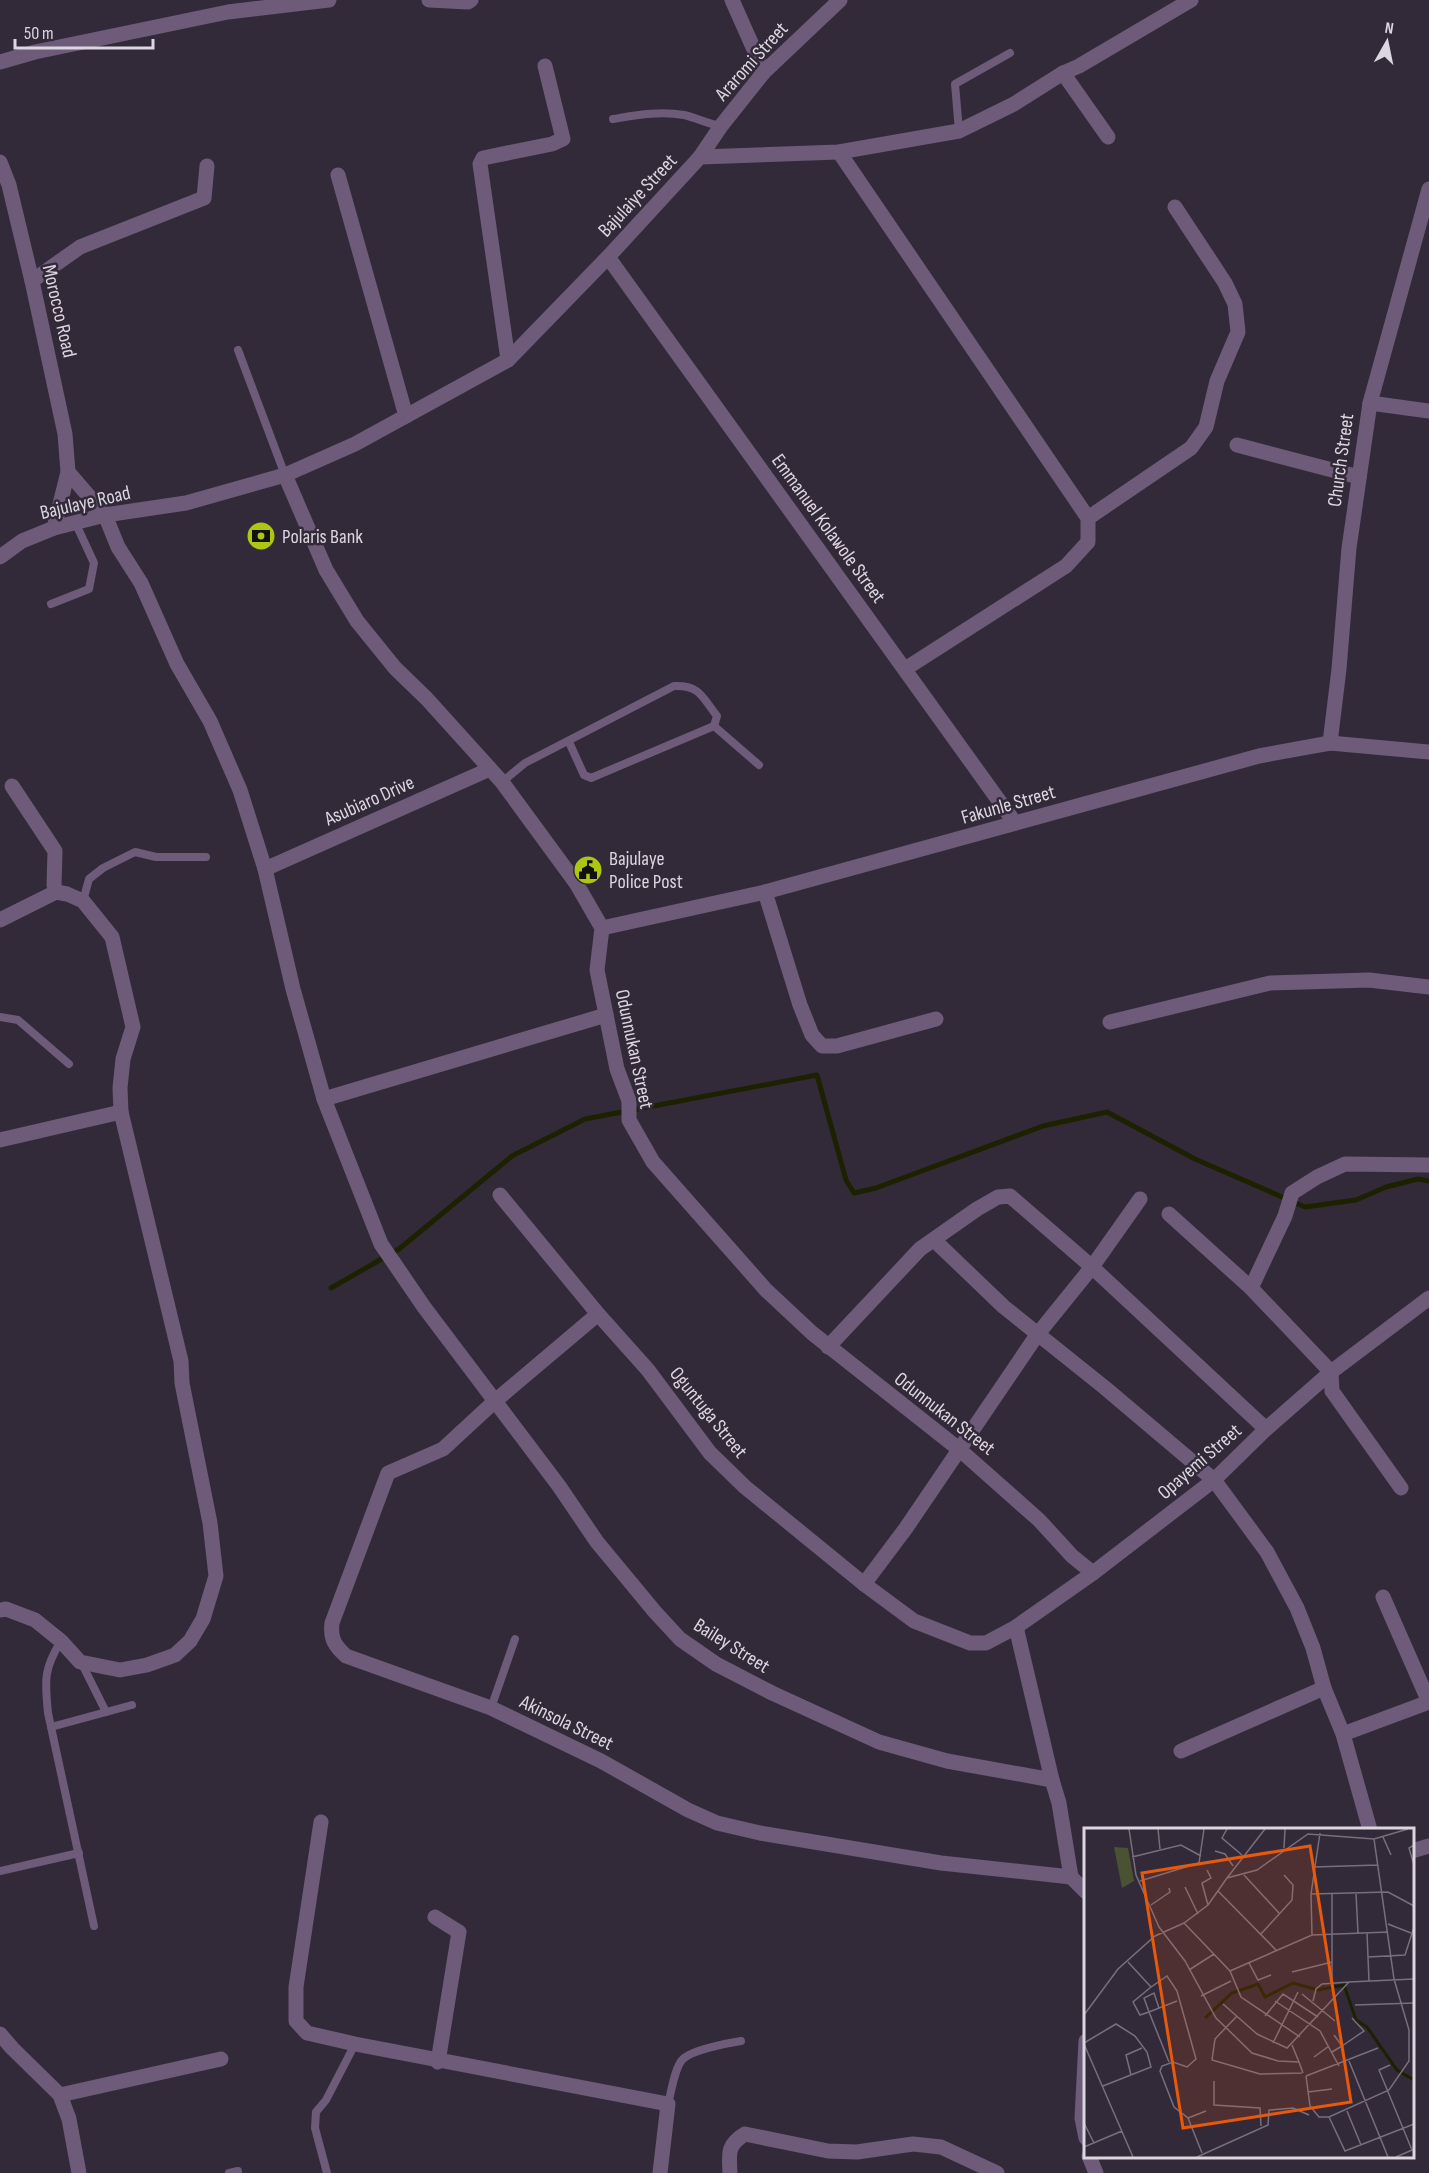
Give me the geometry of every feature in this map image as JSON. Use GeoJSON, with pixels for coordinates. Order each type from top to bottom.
{"type":"FeatureCollection","features":[{"type":"Feature","properties":{"kind":"street"},"geometry":{"type":"LineString","coordinates":[[0,62],[35,52],[228,12],[328,0]]}},
{"type":"Feature","properties":{"kind":"street"},"geometry":{"type":"LineString","coordinates":[[429,0],[470,1]]}},
{"type":"Feature","properties":{"kind":"street"},"geometry":{"type":"LineString","coordinates":[[732,0],[764,72]]}},
{"type":"Feature","properties":{"kind":"street","name":"Araromi Street"},"geometry":{"type":"LineString","coordinates":[[700,157],[721,126],[764,72],[840,0]]}},
{"type":"Feature","properties":{"kind":"street","name":"Bajulaiye Street"},"geometry":{"type":"LineString","coordinates":[[186,503],[285,475],[355,444],[508,360],[609,257],[700,157],[839,152],[959,130],[1014,104],[1063,73],[1079,66],[1191,0]]}},
{"type":"Feature","properties":{"kind":"street"},"geometry":{"type":"LineString","coordinates":[[508,360],[480,164],[483,158],[552,144],[563,139],[545,66]]}},
{"type":"Feature","properties":{"kind":"street"},"geometry":{"type":"LineString","coordinates":[[1063,73],[1108,137]]}},
{"type":"Feature","properties":{"kind":"street"},"geometry":{"type":"LineString","coordinates":[[839,152],[1088,518],[1088,542],[1066,566],[905,669]]}},
{"type":"Feature","properties":{"kind":"street","name":"Morocco Road"},"geometry":{"type":"LineString","coordinates":[[0,162],[9,186],[32,281],[65,434],[68,472],[54,528]]}},
{"type":"Feature","properties":{"kind":"street"},"geometry":{"type":"LineString","coordinates":[[32,281],[80,247],[204,198],[207,166]]}},
{"type":"Feature","properties":{"kind":"street"},"geometry":{"type":"LineString","coordinates":[[338,175],[406,416]]}},
{"type":"Feature","properties":{"kind":"street","name":"Church Street"},"geometry":{"type":"LineString","coordinates":[[1330,743],[1349,548],[1370,403],[1429,189]]}},
{"type":"Feature","properties":{"kind":"street"},"geometry":{"type":"LineString","coordinates":[[1088,518],[1191,448],[1206,427],[1217,381],[1238,332],[1235,304],[1225,283],[1175,207]]}},
{"type":"Feature","properties":{"kind":"street","name":"Emmanuel Kolawole Street"},"geometry":{"type":"LineString","coordinates":[[609,257],[1016,823]]}},
{"type":"Feature","properties":{"kind":"street"},"geometry":{"type":"LineString","coordinates":[[1370,403],[1429,411]]}},
{"type":"Feature","properties":{"kind":"street"},"geometry":{"type":"LineString","coordinates":[[1237,445],[1359,477]]}},
{"type":"Feature","properties":{"kind":"street"},"geometry":{"type":"LineString","coordinates":[[68,472],[105,515]]}},
{"type":"Feature","properties":{"kind":"street"},"geometry":{"type":"LineString","coordinates":[[285,475],[326,570],[357,621],[394,668],[426,699],[502,782],[576,883],[602,928]]}},
{"type":"Feature","properties":{"kind":"street","name":"Bajulaye Road"},"geometry":{"type":"LineString","coordinates":[[0,557],[22,541],[54,528],[105,515],[186,503]]}},
{"type":"Feature","properties":{"kind":"street","name":"Bailey Street"},"geometry":{"type":"LineString","coordinates":[[105,515],[118,547],[141,583],[177,664],[210,722],[240,790],[265,869],[293,989],[324,1099],[381,1244],[424,1307],[559,1486],[597,1542],[680,1639],[716,1664],[772,1693],[879,1742],[946,1761],[1052,1780]]}},
{"type":"Feature","properties":{"kind":"street","name":"Fakunle Street"},"geometry":{"type":"LineString","coordinates":[[602,928],[765,892],[1259,756],[1330,743],[1429,752]]}},
{"type":"Feature","properties":{"kind":"street","name":"Asubiaro Drive"},"geometry":{"type":"LineString","coordinates":[[265,869],[490,769]]}},
{"type":"Feature","properties":{"kind":"street"},"geometry":{"type":"LineString","coordinates":[[12,786],[56,851],[54,885],[56,892]]}},
{"type":"Feature","properties":{"kind":"street"},"geometry":{"type":"LineString","coordinates":[[0,920],[56,892],[83,901],[112,937],[133,1027],[123,1059],[120,1088],[121,1112],[182,1361],[182,1383],[210,1523],[216,1576],[203,1619],[190,1641],[175,1654],[147,1665],[120,1670],[80,1662],[61,1641],[35,1620],[6,1609],[0,1610]]}},
{"type":"Feature","properties":{"kind":"street"},"geometry":{"type":"LineString","coordinates":[[765,892],[800,1005],[812,1035],[822,1046],[837,1046],[936,1018]]}},
{"type":"Feature","properties":{"kind":"street","name":"Odunnukan Street"},"geometry":{"type":"LineString","coordinates":[[602,928],[597,970],[616,1069],[629,1101],[628,1120],[653,1162],[766,1290],[828,1347],[960,1450],[1039,1520],[1072,1556],[1093,1574]]}},
{"type":"Feature","properties":{"kind":"street"},"geometry":{"type":"LineString","coordinates":[[1110,1022],[1270,983],[1369,980],[1429,987]]}},
{"type":"Feature","properties":{"kind":"street"},"geometry":{"type":"LineString","coordinates":[[324,1099],[606,1015]]}},
{"type":"Feature","properties":{"kind":"street"},"geometry":{"type":"LineString","coordinates":[[0,1140],[121,1112]]}},
{"type":"Feature","properties":{"kind":"street"},"geometry":{"type":"LineString","coordinates":[[1251,1288],[1286,1216],[1292,1193],[1317,1177],[1346,1164],[1429,1165]]}},
{"type":"Feature","properties":{"kind":"street","name":"Oguntuga Street"},"geometry":{"type":"LineString","coordinates":[[500,1195],[598,1314],[648,1370],[710,1452],[745,1487],[864,1584],[914,1621],[970,1643],[986,1643]]}},
{"type":"Feature","properties":{"kind":"street"},"geometry":{"type":"LineString","coordinates":[[828,1347],[920,1250],[977,1209],[998,1197],[1010,1196],[1092,1267],[1266,1429]]}},
{"type":"Feature","properties":{"kind":"street"},"geometry":{"type":"LineString","coordinates":[[864,1584],[906,1528],[1037,1335],[1092,1267],[1140,1199]]}},
{"type":"Feature","properties":{"kind":"street"},"geometry":{"type":"LineString","coordinates":[[1170,1214],[1251,1288],[1332,1372],[1332,1391],[1401,1488]]}},
{"type":"Feature","properties":{"kind":"street"},"geometry":{"type":"LineString","coordinates":[[934,1240],[1004,1307],[1104,1387],[1214,1480],[1267,1552],[1297,1608],[1313,1648],[1324,1688],[1343,1734],[1369,1828]]}},
{"type":"Feature","properties":{"kind":"street","name":"Opayemi Street"},"geometry":{"type":"LineString","coordinates":[[986,1643],[1016,1627],[1093,1574],[1214,1480],[1266,1429],[1332,1372],[1429,1298]]}},
{"type":"Feature","properties":{"kind":"street"},"geometry":{"type":"LineString","coordinates":[[495,1401],[598,1314]]}},
{"type":"Feature","properties":{"kind":"street","name":"Akinsola Street"},"geometry":{"type":"LineString","coordinates":[[495,1401],[443,1449],[388,1473],[332,1623],[331,1633],[335,1646],[346,1656],[491,1708],[601,1761],[688,1810],[717,1823],[760,1833],[941,1863],[1071,1877]]}},
{"type":"Feature","properties":{"kind":"street"},"geometry":{"type":"LineString","coordinates":[[1343,1734],[1429,1702],[1383,1597]]}},
{"type":"Feature","properties":{"kind":"street"},"geometry":{"type":"LineString","coordinates":[[1016,1627],[1059,1803],[1071,1877],[1084,1890]]}},
{"type":"Feature","properties":{"kind":"street"},"geometry":{"type":"LineString","coordinates":[[1181,1751],[1324,1688]]}},
{"type":"Feature","properties":{"kind":"street"},"geometry":{"type":"LineString","coordinates":[[321,1822],[296,1987],[296,2021],[307,2033],[438,2062],[668,2104],[660,2173]]}},
{"type":"Feature","properties":{"kind":"street"},"geometry":{"type":"LineString","coordinates":[[1414,1851],[1429,1846]]}},
{"type":"Feature","properties":{"kind":"street"},"geometry":{"type":"LineString","coordinates":[[435,1917],[459,1932],[438,2062]]}},
{"type":"Feature","properties":{"kind":"street"},"geometry":{"type":"LineString","coordinates":[[0,2034],[60,2095],[69,2119],[79,2173]]}},
{"type":"Feature","properties":{"kind":"street"},"geometry":{"type":"LineString","coordinates":[[60,2095],[221,2059]]}},
{"type":"Feature","properties":{"kind":"street"},"geometry":{"type":"LineString","coordinates":[[1084,2080],[1082,2118],[1084,2128]]}},
{"type":"Feature","properties":{"kind":"street"},"geometry":{"type":"LineString","coordinates":[[730,2173],[729,2153],[734,2141],[745,2134],[828,2151],[857,2152],[913,2144],[941,2147],[959,2153],[998,2173]]}},
{"type":"Feature","properties":{"kind":"street"},"geometry":{"type":"LineString","coordinates":[[1089,2158],[1096,2173]]}},
{"type":"Feature","properties":{"kind":"lane"},"geometry":{"type":"LineString","coordinates":[[959,130],[955,84],[1011,53]]}},
{"type":"Feature","properties":{"kind":"lane"},"geometry":{"type":"LineString","coordinates":[[613,119],[660,112],[688,116],[721,126]]}},
{"type":"Feature","properties":{"kind":"lane"},"geometry":{"type":"LineString","coordinates":[[237,350],[285,475]]}},
{"type":"Feature","properties":{"kind":"lane"},"geometry":{"type":"LineString","coordinates":[[51,604],[89,589],[94,564],[75,522]]}},
{"type":"Feature","properties":{"kind":"lane"},"geometry":{"type":"LineString","coordinates":[[502,782],[525,763],[674,686],[688,686],[696,689],[717,716],[714,726]]}},
{"type":"Feature","properties":{"kind":"lane"},"geometry":{"type":"LineString","coordinates":[[569,742],[584,776],[591,778],[714,726]]}},
{"type":"Feature","properties":{"kind":"lane"},"geometry":{"type":"LineString","coordinates":[[714,726],[759,765]]}},
{"type":"Feature","properties":{"kind":"lane"},"geometry":{"type":"LineString","coordinates":[[83,901],[89,879],[103,868],[135,852],[156,857],[206,857]]}},
{"type":"Feature","properties":{"kind":"lane"},"geometry":{"type":"LineString","coordinates":[[0,1017],[18,1020],[69,1064]]}},
{"type":"Feature","properties":{"kind":"lane"},"geometry":{"type":"LineString","coordinates":[[491,1708],[515,1639]]}},
{"type":"Feature","properties":{"kind":"lane"},"geometry":{"type":"LineString","coordinates":[[61,1641],[49,1660],[45,1683],[51,1727],[94,1926]]}},
{"type":"Feature","properties":{"kind":"lane"},"geometry":{"type":"LineString","coordinates":[[80,1662],[106,1712]]}},
{"type":"Feature","properties":{"kind":"lane"},"geometry":{"type":"LineString","coordinates":[[51,1727],[132,1705]]}},
{"type":"Feature","properties":{"kind":"lane"},"geometry":{"type":"LineString","coordinates":[[0,1871],[79,1853]]}},
{"type":"Feature","properties":{"kind":"lane"},"geometry":{"type":"LineString","coordinates":[[668,2104],[678,2067],[683,2059],[714,2046],[741,2040]]}},
{"type":"Feature","properties":{"kind":"lane"},"geometry":{"type":"LineString","coordinates":[[327,2173],[315,2128],[316,2112],[326,2100],[355,2044]]}},
{"type":"Feature","properties":{"kind":"waterway"},"geometry":{"type":"LineString","coordinates":[[331,1288],[399,1249],[512,1156],[585,1119],[817,1075],[846,1180],[854,1193],[876,1188],[1043,1126],[1107,1112],[1195,1159],[1305,1207],[1356,1200],[1386,1187],[1418,1179],[1429,1181]]}},
{"type":"Feature","properties":{"kind":"place","name":"Polaris Bank"},"geometry":{"type":"Point","coordinates":[261,536]}},
{"type":"Feature","properties":{"kind":"place","name":"Bajulaye Police Post"},"geometry":{"type":"Point","coordinates":[588,870]}}]}
